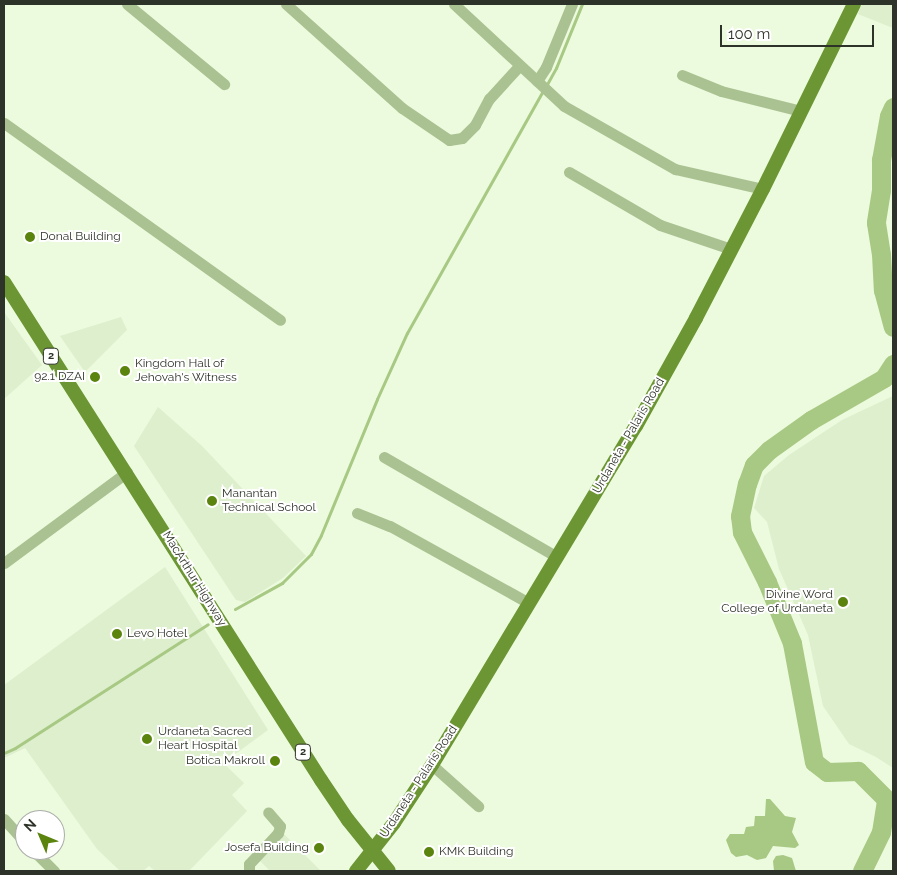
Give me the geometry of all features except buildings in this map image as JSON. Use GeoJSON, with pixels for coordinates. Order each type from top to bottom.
{"type":"FeatureCollection","features":[{"type":"Feature","properties":{"kind":"main road","name":"Urdaneta - Palaris Road"},"geometry":{"type":"LineString","coordinates":[[356,871],[432,765],[636,426],[764,190],[854,4]]}},
{"type":"Feature","properties":{"kind":"main road","name":"MacArthur Highway"},"geometry":{"type":"LineString","coordinates":[[4,282],[127,472],[321,780],[372,851],[390,871]]}},
{"type":"Feature","properties":{"kind":"street"},"geometry":{"type":"LineString","coordinates":[[126,4],[224,84]]}},
{"type":"Feature","properties":{"kind":"street"},"geometry":{"type":"LineString","coordinates":[[286,4],[402,108],[449,140],[462,138],[475,125],[489,99],[519,66]]}},
{"type":"Feature","properties":{"kind":"street"},"geometry":{"type":"LineString","coordinates":[[454,4],[556,100],[676,169],[764,190]]}},
{"type":"Feature","properties":{"kind":"street"},"geometry":{"type":"LineString","coordinates":[[539,83],[572,4]]}},
{"type":"Feature","properties":{"kind":"street"},"geometry":{"type":"LineString","coordinates":[[682,75],[721,91],[801,112]]}},
{"type":"Feature","properties":{"kind":"street"},"geometry":{"type":"LineString","coordinates":[[4,123],[280,320]]}},
{"type":"Feature","properties":{"kind":"street"},"geometry":{"type":"LineString","coordinates":[[569,172],[660,225],[731,249]]}},
{"type":"Feature","properties":{"kind":"street"},"geometry":{"type":"LineString","coordinates":[[384,457],[557,557]]}},
{"type":"Feature","properties":{"kind":"street"},"geometry":{"type":"LineString","coordinates":[[4,563],[127,472]]}},
{"type":"Feature","properties":{"kind":"street"},"geometry":{"type":"LineString","coordinates":[[356,513],[390,526],[529,603]]}},
{"type":"Feature","properties":{"kind":"street"},"geometry":{"type":"LineString","coordinates":[[432,765],[478,806]]}},
{"type":"Feature","properties":{"kind":"street"},"geometry":{"type":"LineString","coordinates":[[249,871],[249,864],[278,833],[280,826],[268,812]]}},
{"type":"Feature","properties":{"kind":"street"},"geometry":{"type":"LineString","coordinates":[[4,819],[15,831]]}},
{"type":"Feature","properties":{"kind":"street"},"geometry":{"type":"LineString","coordinates":[[43,860],[54,871]]}},
{"type":"Feature","properties":{"kind":"shaded area"},"geometry":{"type":"Polygon","coordinates":[[[862,4],[893,4],[893,28],[858,14],[862,4]]]}},
{"type":"Feature","properties":{"kind":"shaded area"},"geometry":{"type":"Polygon","coordinates":[[[4,312],[42,365],[4,399],[4,312]]]}},
{"type":"Feature","properties":{"kind":"shaded area"},"geometry":{"type":"Polygon","coordinates":[[[121,317],[127,330],[85,372],[60,336],[121,317]]]}},
{"type":"Feature","properties":{"kind":"shaded area","name":"Divine Word College of Urdaneta"},"geometry":{"type":"Polygon","coordinates":[[[893,396],[893,768],[876,757],[849,744],[823,706],[808,635],[779,569],[767,522],[754,508],[764,476],[789,455],[842,420],[893,396]]]}},
{"type":"Feature","properties":{"kind":"shaded area","name":"Manantan Technical School"},"geometry":{"type":"Polygon","coordinates":[[[158,407],[202,446],[306,556],[283,578],[245,602],[236,600],[134,446],[158,407]]]}},
{"type":"Feature","properties":{"kind":"shaded area"},"geometry":{"type":"Polygon","coordinates":[[[165,567],[268,730],[234,755],[216,756],[244,783],[232,795],[247,811],[189,871],[155,871],[149,866],[143,871],[120,871],[97,849],[25,748],[4,758],[4,685],[165,567]]]}},
{"type":"Feature","properties":{"kind":"shaded area"},"geometry":{"type":"Polygon","coordinates":[[[766,799],[770,799],[785,816],[796,818],[792,832],[799,845],[795,848],[773,846],[766,858],[757,860],[747,855],[736,857],[731,853],[726,840],[730,834],[744,834],[746,827],[754,826],[755,816],[765,816],[766,799]]]}},
{"type":"Feature","properties":{"kind":"shaded area"},"geometry":{"type":"Polygon","coordinates":[[[283,833],[321,871],[270,871],[258,859],[283,833]]]}},
{"type":"Feature","properties":{"kind":"shaded area"},"geometry":{"type":"Polygon","coordinates":[[[783,855],[792,858],[796,871],[774,871],[773,861],[776,856],[783,855]]]}},
{"type":"Feature","properties":{"kind":"waterway"},"geometry":{"type":"LineString","coordinates":[[546,86],[556,68],[582,4]]}},
{"type":"Feature","properties":{"kind":"waterway"},"geometry":{"type":"LineString","coordinates":[[235,609],[282,583],[311,554],[321,535],[377,399],[407,333],[543,91]]}},
{"type":"Feature","properties":{"kind":"waterway"},"geometry":{"type":"LineString","coordinates":[[893,107],[889,116],[881,160],[881,190],[876,223],[881,254],[883,290],[893,327]]}},
{"type":"Feature","properties":{"kind":"waterway"},"geometry":{"type":"LineString","coordinates":[[862,871],[881,832],[886,799],[858,771],[827,772],[814,762],[792,643],[767,582],[742,532],[740,516],[747,484],[754,465],[769,450],[811,420],[884,378],[893,364]]}},
{"type":"Feature","properties":{"kind":"waterway"},"geometry":{"type":"LineString","coordinates":[[4,753],[15,748],[208,624]]}},
{"type":"Feature","properties":{"kind":"place","name":"Donal Building"},"geometry":{"type":"Point","coordinates":[30,237]}},
{"type":"Feature","properties":{"kind":"place","name":"Kingdom Hall of Jehovah's Witness"},"geometry":{"type":"Point","coordinates":[125,371]}},
{"type":"Feature","properties":{"kind":"place","name":"92.1 DZAI"},"geometry":{"type":"Point","coordinates":[95,377]}},
{"type":"Feature","properties":{"kind":"place","name":"Manantan Technical School"},"geometry":{"type":"Point","coordinates":[212,501]}},
{"type":"Feature","properties":{"kind":"place","name":"Divine Word College of Urdaneta"},"geometry":{"type":"Point","coordinates":[843,602]}},
{"type":"Feature","properties":{"kind":"place","name":"Levo Hotel"},"geometry":{"type":"Point","coordinates":[117,634]}},
{"type":"Feature","properties":{"kind":"place","name":"Urdaneta Sacred Heart Hospital"},"geometry":{"type":"Point","coordinates":[147,739]}},
{"type":"Feature","properties":{"kind":"place","name":"Botica Makroll"},"geometry":{"type":"Point","coordinates":[275,761]}},
{"type":"Feature","properties":{"kind":"place","name":"Josefa Building"},"geometry":{"type":"Point","coordinates":[319,848]}},
{"type":"Feature","properties":{"kind":"place","name":"KMK Building"},"geometry":{"type":"Point","coordinates":[429,852]}}]}
